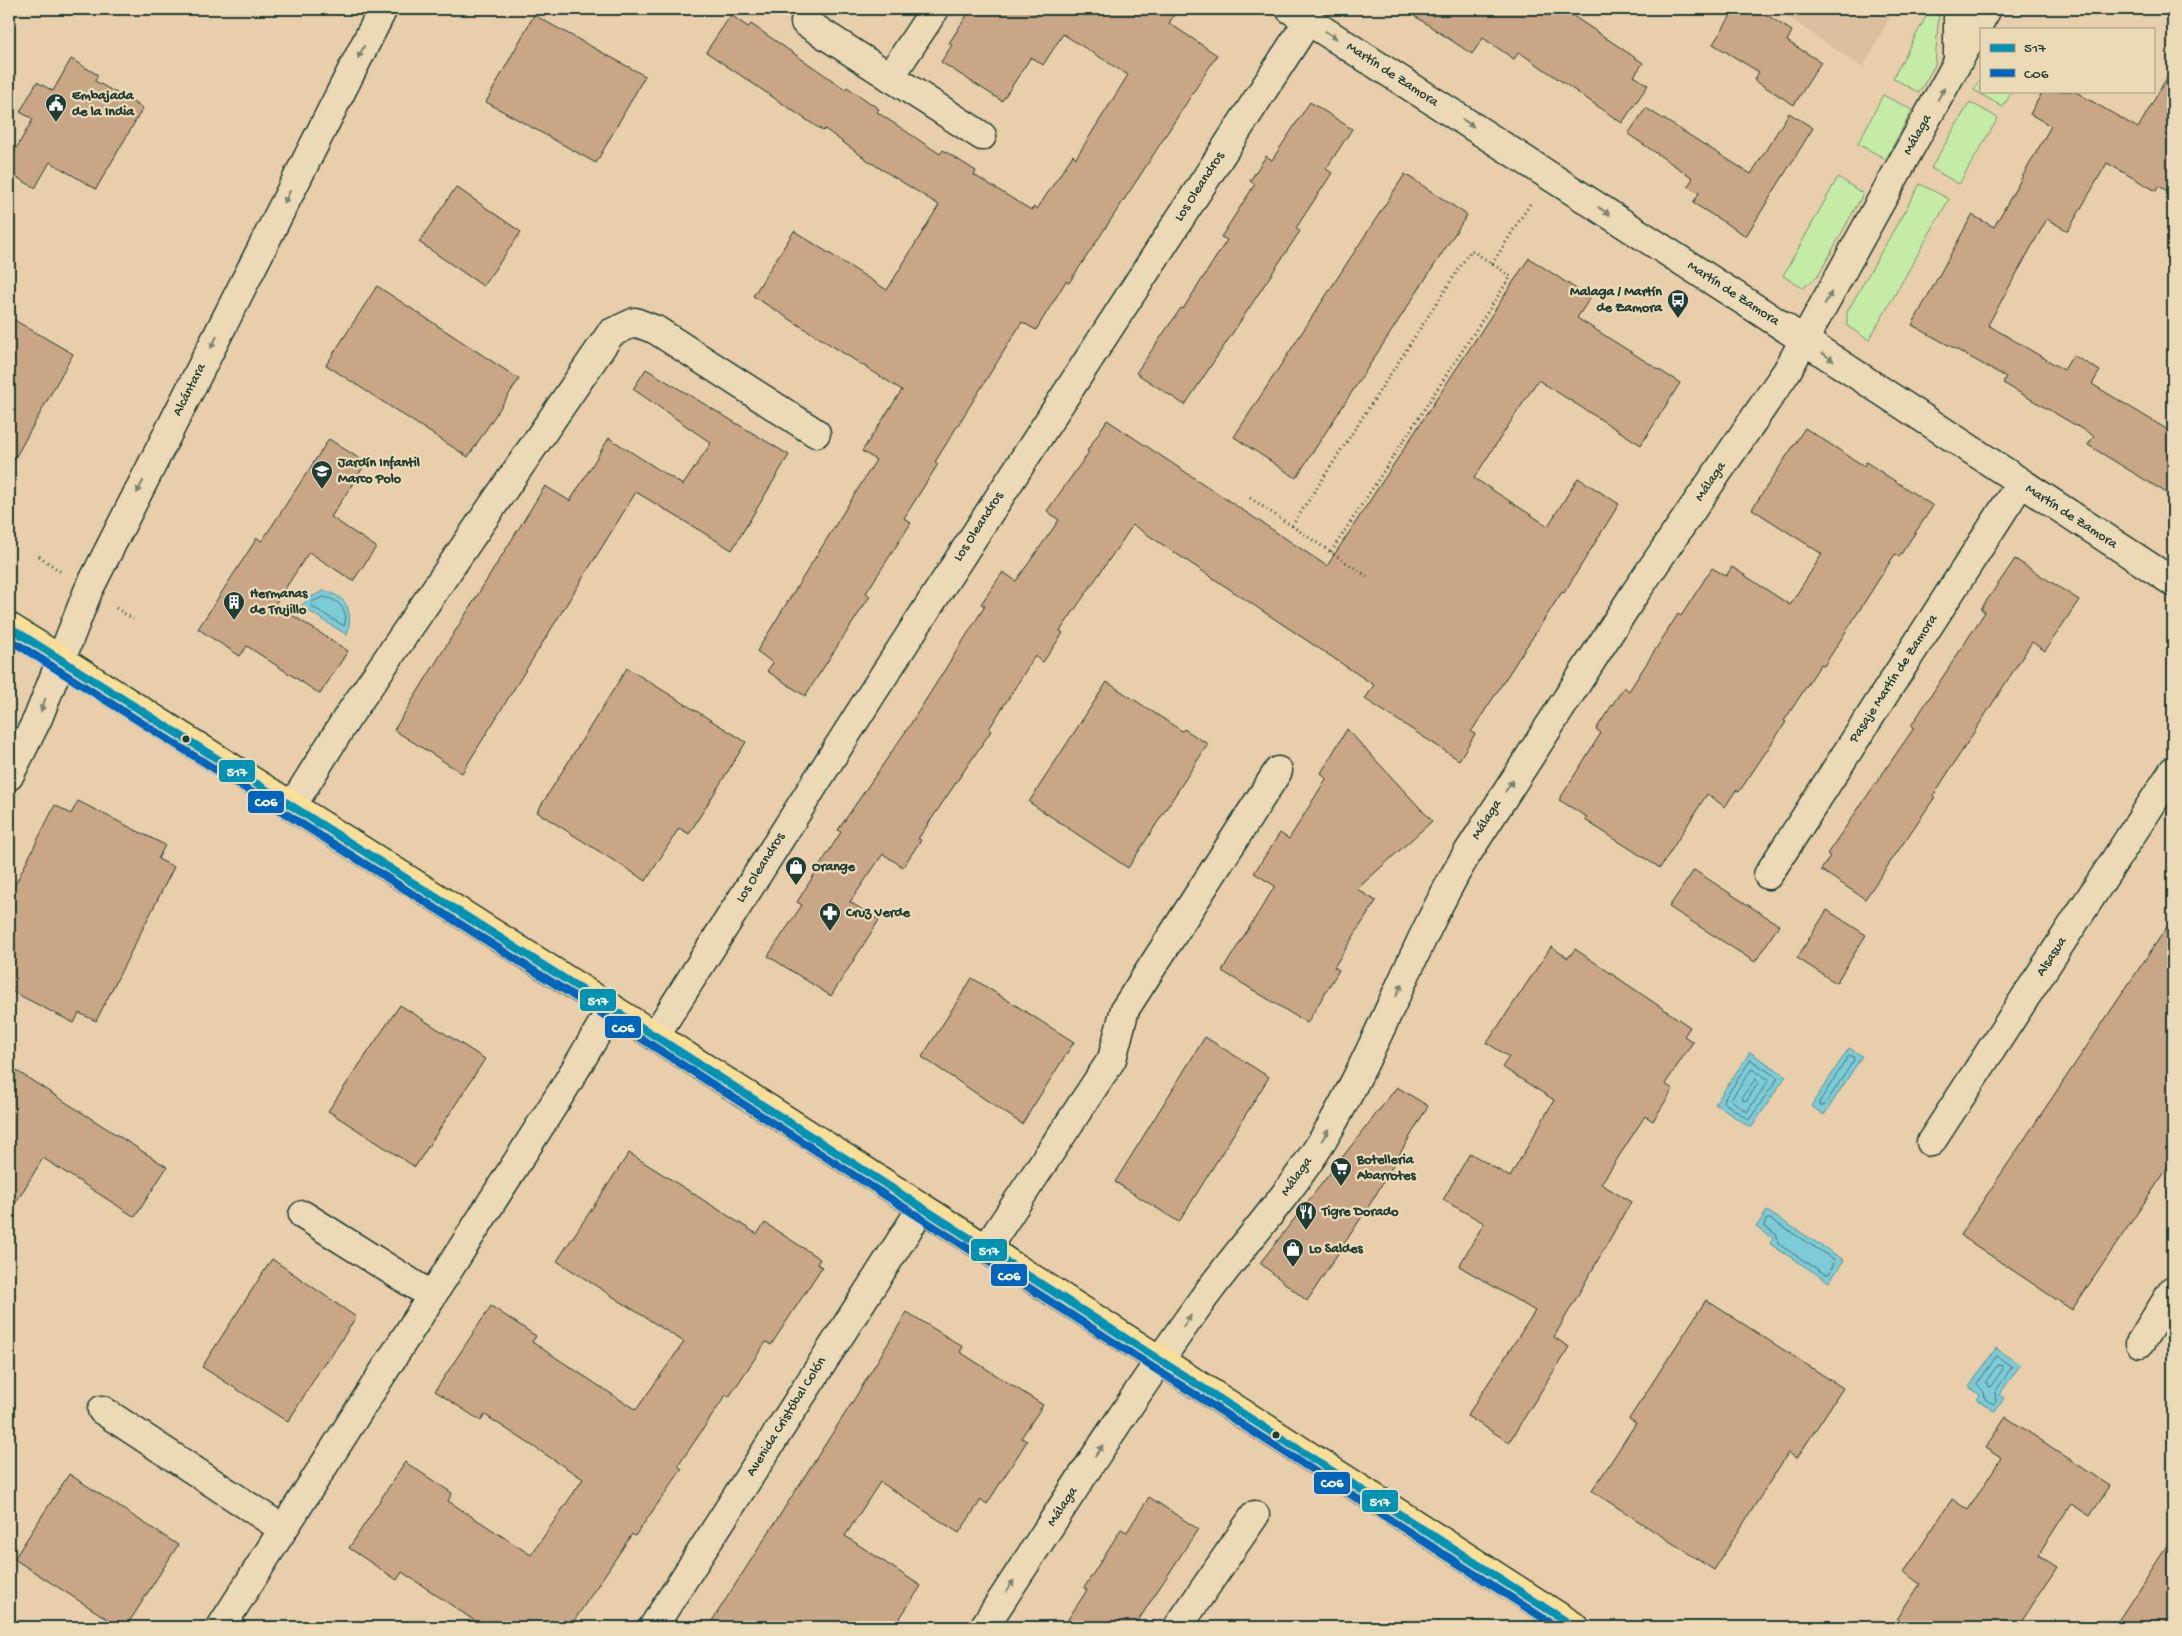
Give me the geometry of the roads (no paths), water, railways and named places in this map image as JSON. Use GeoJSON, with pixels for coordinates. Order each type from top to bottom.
{"type":"FeatureCollection","features":[{"type":"Feature","properties":{"kind":"main road"},"geometry":{"type":"LineString","coordinates":[[9,627],[656,1036],[1575,1627]]}},
{"type":"Feature","properties":{"kind":"street","name":"Alcántara"},"geometry":{"type":"LineString","coordinates":[[9,776],[38,718],[88,591],[383,9]]}},
{"type":"Feature","properties":{"kind":"street"},"geometry":{"type":"LineString","coordinates":[[890,77],[935,9]]}},
{"type":"Feature","properties":{"kind":"street"},"geometry":{"type":"LineString","coordinates":[[1958,9],[1958,63]]}},
{"type":"Feature","properties":{"kind":"street","name":"Málaga"},"geometry":{"type":"LineString","coordinates":[[984,1627],[1159,1361],[1222,1272],[1290,1189],[1320,1144],[1372,1048],[1440,900],[1495,807],[1635,593],[1805,341],[1988,9]]}},
{"type":"Feature","properties":{"kind":"street","name":"Martín de Zamora"},"geometry":{"type":"LineString","coordinates":[[1299,15],[1805,341],[2020,484],[2173,582]]}},
{"type":"Feature","properties":{"kind":"street","name":"Los Oleandros"},"geometry":{"type":"LineString","coordinates":[[656,1036],[1299,15]]}},
{"type":"Feature","properties":{"kind":"street"},"geometry":{"type":"LineString","coordinates":[[805,22],[982,136]]}},
{"type":"Feature","properties":{"kind":"street"},"geometry":{"type":"LineString","coordinates":[[292,806],[347,718],[611,333],[635,322],[656,330],[816,433]]}},
{"type":"Feature","properties":{"kind":"street","name":"Pasaje Martín de Zamora"},"geometry":{"type":"LineString","coordinates":[[1768,875],[2020,484]]}},
{"type":"Feature","properties":{"kind":"street"},"geometry":{"type":"LineString","coordinates":[[986,1249],[1112,1059],[1125,1009],[1278,771]]}},
{"type":"Feature","properties":{"kind":"street","name":"Alsasua"},"geometry":{"type":"LineString","coordinates":[[1932,1142],[2173,771]]}},
{"type":"Feature","properties":{"kind":"street"},"geometry":{"type":"LineString","coordinates":[[221,1627],[432,1296],[612,1008]]}},
{"type":"Feature","properties":{"kind":"street","name":"Avenida Cristóbal Colón"},"geometry":{"type":"LineString","coordinates":[[654,1627],[921,1208]]}},
{"type":"Feature","properties":{"kind":"street"},"geometry":{"type":"LineString","coordinates":[[303,1215],[432,1296]]}},
{"type":"Feature","properties":{"kind":"street"},"geometry":{"type":"LineString","coordinates":[[2140,1343],[2173,1290]]}},
{"type":"Feature","properties":{"kind":"street"},"geometry":{"type":"LineString","coordinates":[[102,1410],[284,1530]]}},
{"type":"Feature","properties":{"kind":"street"},"geometry":{"type":"LineString","coordinates":[[1178,1627],[1255,1515]]}},
{"type":"Feature","properties":{"kind":"water"},"geometry":{"type":"Polygon","coordinates":[[[323,591],[332,593],[344,601],[349,613],[347,635],[301,606],[309,598],[323,591]]]}},
{"type":"Feature","properties":{"kind":"water"},"geometry":{"type":"Polygon","coordinates":[[[1849,1048],[1862,1056],[1824,1115],[1811,1106],[1849,1048]]]}},
{"type":"Feature","properties":{"kind":"water"},"geometry":{"type":"Polygon","coordinates":[[[1750,1052],[1786,1076],[1751,1128],[1715,1104],[1750,1052]]]}},
{"type":"Feature","properties":{"kind":"water"},"geometry":{"type":"Polygon","coordinates":[[[1767,1211],[1844,1260],[1829,1282],[1770,1244],[1773,1238],[1756,1227],[1767,1211]]]}},
{"type":"Feature","properties":{"kind":"water"},"geometry":{"type":"Polygon","coordinates":[[[1996,1348],[2020,1365],[1999,1395],[2004,1398],[1995,1412],[1977,1399],[1980,1395],[1969,1387],[1996,1348]]]}},
{"type":"Feature","properties":{"kind":"place","name":"Embajada de la India"},"geometry":{"type":"Point","coordinates":[56,123]}},
{"type":"Feature","properties":{"kind":"place","name":"Malaga / Martín de Zamora"},"geometry":{"type":"Point","coordinates":[1678,319]}},
{"type":"Feature","properties":{"kind":"place","name":"Jardín Infantil Marco Polo"},"geometry":{"type":"Point","coordinates":[322,490]}},
{"type":"Feature","properties":{"kind":"place","name":"Hermanas de Trujillo"},"geometry":{"type":"Point","coordinates":[234,621]}},
{"type":"Feature","properties":{"kind":"place","name":"Orange"},"geometry":{"type":"Point","coordinates":[796,886]}},
{"type":"Feature","properties":{"kind":"place","name":"Cruz Verde"},"geometry":{"type":"Point","coordinates":[830,932]}},
{"type":"Feature","properties":{"kind":"place","name":"Botelleria Abarrotes"},"geometry":{"type":"Point","coordinates":[1341,1187]}},
{"type":"Feature","properties":{"kind":"place","name":"Tigre Dorado"},"geometry":{"type":"Point","coordinates":[1306,1231]}},
{"type":"Feature","properties":{"kind":"place","name":"Lo Saldes"},"geometry":{"type":"Point","coordinates":[1293,1268]}}]}
